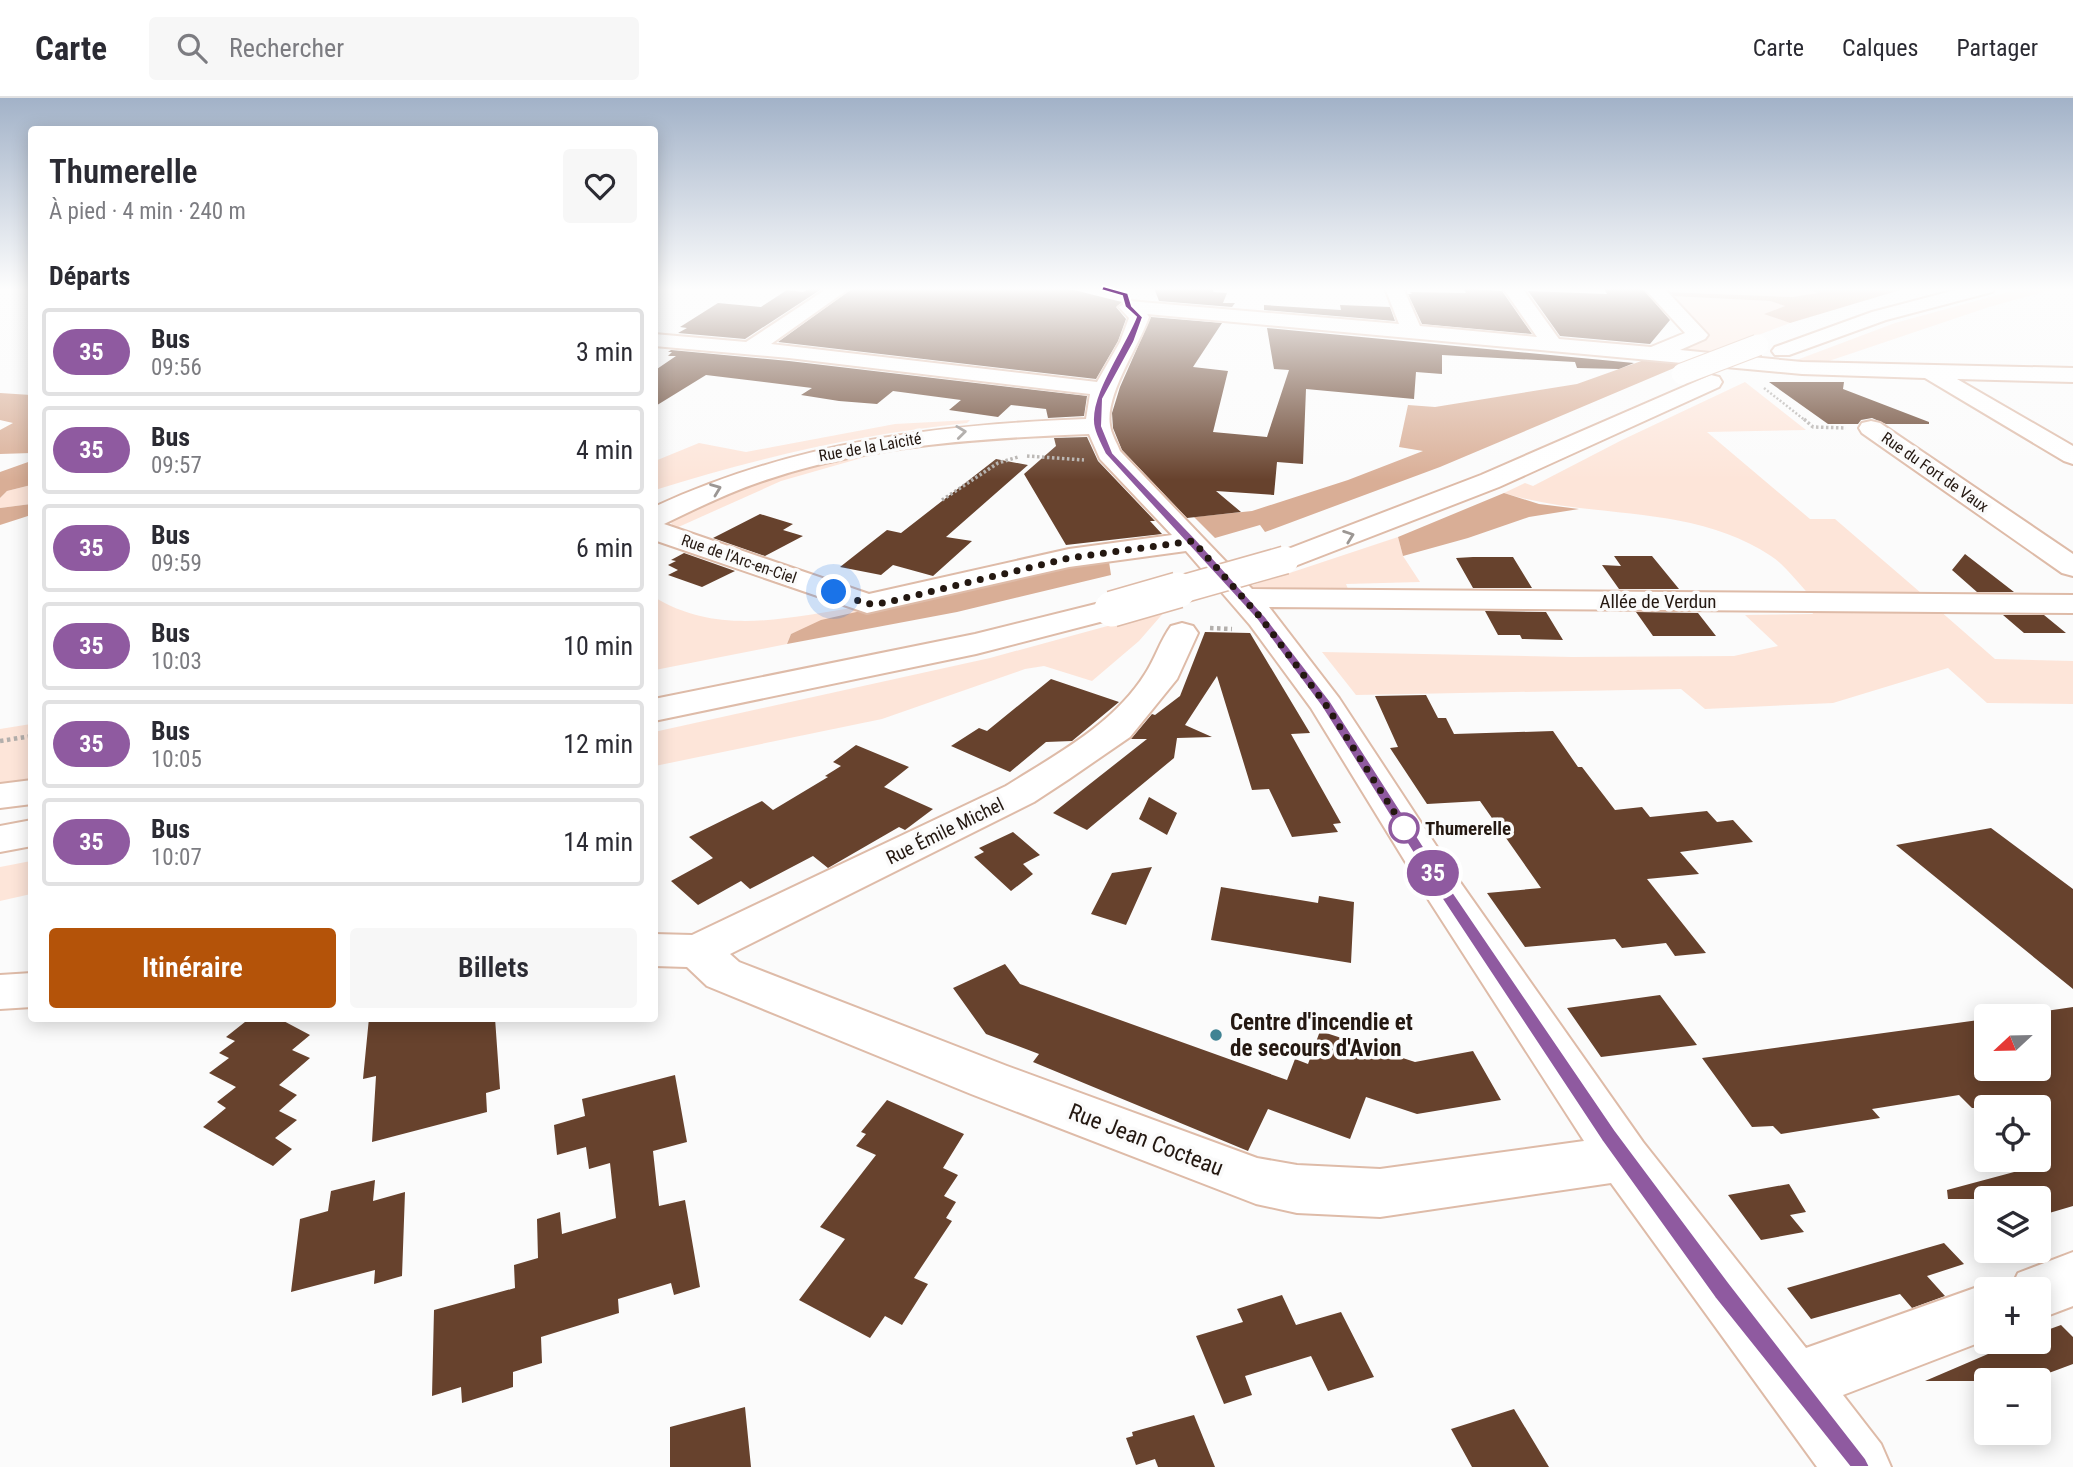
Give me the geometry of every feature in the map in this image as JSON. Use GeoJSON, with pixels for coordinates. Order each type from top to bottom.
{"type":"FeatureCollection","features":[{"type":"Feature","properties":{"kind":"main road"},"geometry":{"type":"LineString","coordinates":[[781,352],[1101,394]]}},
{"type":"Feature","properties":{"kind":"main road"},"geometry":{"type":"LineString","coordinates":[[1124,352],[1101,394],[1098,426],[1113,458],[1193,541],[1252,608],[1326,705],[1446,892],[1624,1158],[1858,1467]]}},
{"type":"Feature","properties":{"kind":"main road"},"geometry":{"type":"LineString","coordinates":[[1632,352],[1802,368],[2073,375]]}},
{"type":"Feature","properties":{"kind":"main road"},"geometry":{"type":"LineString","coordinates":[[1654,354],[1659,352]]}},
{"type":"Feature","properties":{"kind":"main road"},"geometry":{"type":"LineString","coordinates":[[1279,552],[1682,374],[1740,352]]}},
{"type":"Feature","properties":{"kind":"main road"},"geometry":{"type":"LineString","coordinates":[[658,709],[976,644],[1112,599],[1279,552],[1489,481],[1780,352]]}},
{"type":"Feature","properties":{"kind":"main road"},"geometry":{"type":"LineString","coordinates":[[1929,372],[2073,456]]}},
{"type":"Feature","properties":{"kind":"main road"},"geometry":{"type":"LineString","coordinates":[[1068,427],[1068,421],[1080,405],[1101,394]]}},
{"type":"Feature","properties":{"kind":"main road","name":"Rue de la Laicité"},"geometry":{"type":"LineString","coordinates":[[658,516],[710,491],[805,458],[907,439],[972,431],[1098,426]]}},
{"type":"Feature","properties":{"kind":"main road","name":"Rue du Fort de Vaux"},"geometry":{"type":"LineString","coordinates":[[1871,428],[2073,567]]}},
{"type":"Feature","properties":{"kind":"main road","name":"Rue de l'Arc-en-Ciel"},"geometry":{"type":"LineString","coordinates":[[658,531],[867,604],[1069,558],[1193,541]]}},
{"type":"Feature","properties":{"kind":"main road"},"geometry":{"type":"LineString","coordinates":[[658,688],[1112,599]]}},
{"type":"Feature","properties":{"kind":"main road","name":"Allée de Verdun"},"geometry":{"type":"LineString","coordinates":[[1252,608],[2073,604]]}},
{"type":"Feature","properties":{"kind":"main road","name":"Rue Émile Michel"},"geometry":{"type":"LineString","coordinates":[[676,950],[1020,794],[1117,729],[1160,680],[1190,630]]}},
{"type":"Feature","properties":{"kind":"main road"},"geometry":{"type":"LineString","coordinates":[[0,796],[28,792]]}},
{"type":"Feature","properties":{"kind":"main road"},"geometry":{"type":"LineString","coordinates":[[0,814],[28,809]]}},
{"type":"Feature","properties":{"kind":"main road"},"geometry":{"type":"LineString","coordinates":[[0,839],[28,834]]}},
{"type":"Feature","properties":{"kind":"main road","name":"Rue Jean Cocteau"},"geometry":{"type":"LineString","coordinates":[[676,950],[723,974],[1256,1181],[1297,1189],[1380,1193],[1624,1158]]}},
{"type":"Feature","properties":{"kind":"main road"},"geometry":{"type":"LineString","coordinates":[[0,992],[28,989]]}},
{"type":"Feature","properties":{"kind":"main road"},"geometry":{"type":"LineString","coordinates":[[2051,1287],[2073,1279]]}},
{"type":"Feature","properties":{"kind":"main road"},"geometry":{"type":"LineString","coordinates":[[1793,1384],[1974,1316]]}},
{"type":"Feature","properties":{"kind":"path","name":"Rue du Fort de Vaux"},"geometry":{"type":"LineString","coordinates":[[1802,368],[1800,374],[1766,380],[1761,383],[1762,386],[1813,427],[1871,428]]}},
{"type":"Feature","properties":{"kind":"path"},"geometry":{"type":"LineString","coordinates":[[943,500],[998,463],[1016,457],[1090,460],[1113,458]]}},
{"type":"Feature","properties":{"kind":"path"},"geometry":{"type":"LineString","coordinates":[[1190,630],[1236,629],[1252,608]]}},
{"type":"Feature","properties":{"kind":"path"},"geometry":{"type":"LineString","coordinates":[[0,741],[28,737]]}},
{"type":"Feature","properties":{"kind":"shaded area"},"geometry":{"type":"Polygon","coordinates":[[[1691,352],[1714,352],[1706,355],[1691,352]]]}},
{"type":"Feature","properties":{"kind":"shaded area"},"geometry":{"type":"Polygon","coordinates":[[[1818,352],[1856,352],[1826,362],[1794,361],[1818,352]]]}},
{"type":"Feature","properties":{"kind":"shaded area"},"geometry":{"type":"Polygon","coordinates":[[[1647,359],[1693,360],[1440,467],[1265,532],[1260,525],[1215,538],[1194,517],[1252,511],[1348,480],[1423,451],[1399,447],[1408,405],[1435,407],[1577,384],[1647,359]]]}},
{"type":"Feature","properties":{"kind":"shaded area"},"geometry":{"type":"Polygon","coordinates":[[[1745,382],[1806,430],[1707,432],[1810,519],[1835,519],[1928,599],[1809,594],[1771,556],[1740,539],[1708,528],[1675,520],[1571,507],[1504,493],[1525,483],[1533,486],[1622,440],[1745,382]]]}},
{"type":"Feature","properties":{"kind":"shaded area"},"geometry":{"type":"Polygon","coordinates":[[[0,393],[28,395],[28,453],[0,454],[0,430],[13,423],[0,420],[0,393]]]}},
{"type":"Feature","properties":{"kind":"shaded area"},"geometry":{"type":"Polygon","coordinates":[[[970,420],[967,423],[887,434],[809,449],[658,489],[658,460],[699,443],[746,452],[895,424],[970,420]]]}},
{"type":"Feature","properties":{"kind":"shaded area"},"geometry":{"type":"Polygon","coordinates":[[[1033,430],[1065,430],[1081,435],[1011,434],[963,443],[948,441],[865,457],[781,481],[674,529],[670,520],[768,474],[912,441],[1033,430]]]}},
{"type":"Feature","properties":{"kind":"shaded area"},"geometry":{"type":"Polygon","coordinates":[[[28,462],[28,486],[7,491],[0,498],[0,472],[28,462]]]}},
{"type":"Feature","properties":{"kind":"shaded area"},"geometry":{"type":"Polygon","coordinates":[[[28,486],[28,504],[0,508],[0,498],[7,491],[28,486]]]}},
{"type":"Feature","properties":{"kind":"shaded area"},"geometry":{"type":"Polygon","coordinates":[[[1504,493],[1539,504],[1579,509],[1529,517],[1403,556],[1398,537],[1504,493]]]}},
{"type":"Feature","properties":{"kind":"shaded area"},"geometry":{"type":"Polygon","coordinates":[[[28,504],[28,516],[0,525],[0,508],[28,504]]]}},
{"type":"Feature","properties":{"kind":"shaded area"},"geometry":{"type":"Polygon","coordinates":[[[1398,537],[1403,556],[1420,582],[1346,584],[1348,589],[1244,588],[1398,537]]]}},
{"type":"Feature","properties":{"kind":"shaded area"},"geometry":{"type":"Polygon","coordinates":[[[1108,555],[1111,575],[957,612],[787,644],[791,634],[821,620],[1108,555]]]}},
{"type":"Feature","properties":{"kind":"shaded area"},"geometry":{"type":"Polygon","coordinates":[[[658,599],[704,617],[729,620],[755,621],[859,607],[867,609],[791,634],[787,644],[658,669],[658,599]]]}},
{"type":"Feature","properties":{"kind":"shaded area"},"geometry":{"type":"Polygon","coordinates":[[[1811,609],[1939,610],[1995,659],[2073,661],[2073,704],[1987,703],[1948,668],[1833,703],[1705,709],[1681,689],[1356,695],[1322,652],[1572,657],[1734,656],[1778,646],[1745,615],[1813,614],[1811,609]]]}},
{"type":"Feature","properties":{"kind":"shaded area"},"geometry":{"type":"Polygon","coordinates":[[[1166,610],[1139,641],[1092,681],[1044,666],[1025,669],[882,719],[658,765],[658,731],[990,658],[1166,610]]]}},
{"type":"Feature","properties":{"kind":"shaded area"},"geometry":{"type":"Polygon","coordinates":[[[28,724],[28,780],[0,785],[0,729],[28,724]]]}},
{"type":"Feature","properties":{"kind":"shaded area"},"geometry":{"type":"Polygon","coordinates":[[[28,862],[28,895],[0,901],[0,867],[28,862]]]}},
{"type":"Feature","properties":{"kind":"building"},"geometry":{"type":"Polygon","coordinates":[[[668,352],[691,352],[789,361],[1087,396],[1084,416],[1048,418],[1046,409],[1011,405],[998,417],[949,410],[961,400],[893,391],[877,404],[839,401],[801,395],[812,388],[706,375],[658,405],[658,368],[676,356],[668,356],[672,352],[668,352]]]}},
{"type":"Feature","properties":{"kind":"building"},"geometry":{"type":"Polygon","coordinates":[[[863,352],[1112,352],[1096,379],[863,352]]]}},
{"type":"Feature","properties":{"kind":"building"},"geometry":{"type":"Polygon","coordinates":[[[1136,352],[1203,352],[1193,367],[1228,371],[1213,432],[1267,437],[1289,370],[1274,369],[1271,352],[1517,352],[1634,363],[1619,369],[1577,368],[1575,362],[1442,355],[1442,374],[1416,372],[1414,399],[1306,389],[1303,464],[1277,462],[1274,495],[1216,491],[1241,512],[1187,518],[1122,450],[1113,428],[1112,413],[1136,352]]]}},
{"type":"Feature","properties":{"kind":"building"},"geometry":{"type":"Polygon","coordinates":[[[1769,382],[1844,382],[1843,389],[1929,424],[1886,424],[1872,418],[1861,420],[1858,424],[1828,424],[1769,382]]]}},
{"type":"Feature","properties":{"kind":"building"},"geometry":{"type":"Polygon","coordinates":[[[1087,437],[1098,461],[1155,521],[1150,521],[1162,534],[1066,545],[1024,474],[1056,446],[1054,438],[1087,437]]]}},
{"type":"Feature","properties":{"kind":"building"},"geometry":{"type":"Polygon","coordinates":[[[996,459],[1028,465],[946,537],[972,541],[933,576],[893,565],[881,575],[840,567],[887,530],[901,533],[996,459]]]}},
{"type":"Feature","properties":{"kind":"building"},"geometry":{"type":"Polygon","coordinates":[[[760,514],[793,524],[783,530],[803,536],[765,556],[713,538],[760,514]]]}},
{"type":"Feature","properties":{"kind":"building"},"geometry":{"type":"Polygon","coordinates":[[[684,553],[735,571],[702,587],[668,575],[678,570],[668,565],[676,561],[671,560],[684,553]]]}},
{"type":"Feature","properties":{"kind":"building"},"geometry":{"type":"Polygon","coordinates":[[[1965,554],[2014,592],[1977,592],[1952,570],[1965,554]]]}},
{"type":"Feature","properties":{"kind":"building"},"geometry":{"type":"Polygon","coordinates":[[[1614,556],[1652,556],[1679,589],[1619,589],[1602,565],[1621,566],[1614,556]]]}},
{"type":"Feature","properties":{"kind":"building"},"geometry":{"type":"Polygon","coordinates":[[[1513,557],[1532,588],[1473,588],[1456,558],[1513,557]]]}},
{"type":"Feature","properties":{"kind":"building"},"geometry":{"type":"Polygon","coordinates":[[[1485,611],[1546,612],[1563,640],[1522,639],[1520,635],[1498,635],[1485,611]]]}},
{"type":"Feature","properties":{"kind":"building"},"geometry":{"type":"Polygon","coordinates":[[[1636,612],[1698,613],[1716,636],[1653,636],[1636,612]]]}},
{"type":"Feature","properties":{"kind":"building"},"geometry":{"type":"Polygon","coordinates":[[[2003,615],[2044,615],[2066,633],[2024,633],[2003,615]]]}},
{"type":"Feature","properties":{"kind":"building"},"geometry":{"type":"Polygon","coordinates":[[[1205,632],[1250,633],[1310,733],[1291,734],[1341,823],[1333,824],[1338,832],[1292,837],[1269,789],[1252,790],[1217,676],[1185,725],[1212,737],[1177,738],[1174,758],[1087,830],[1053,813],[1147,739],[1131,739],[1152,714],[1155,715],[1180,696],[1205,632]]]}},
{"type":"Feature","properties":{"kind":"building"},"geometry":{"type":"Polygon","coordinates":[[[1051,679],[1119,702],[1072,741],[1046,742],[1010,772],[951,746],[979,728],[987,731],[1051,679]]]}},
{"type":"Feature","properties":{"kind":"building"},"geometry":{"type":"Polygon","coordinates":[[[1426,695],[1438,718],[1446,718],[1454,734],[1553,731],[1578,767],[1582,767],[1615,810],[1642,807],[1650,817],[1707,811],[1717,822],[1733,820],[1753,842],[1680,852],[1699,874],[1647,879],[1706,953],[1675,956],[1666,943],[1622,948],[1615,939],[1525,947],[1487,893],[1541,888],[1480,801],[1427,804],[1390,748],[1398,747],[1375,696],[1426,695]]]}},
{"type":"Feature","properties":{"kind":"building"},"geometry":{"type":"Polygon","coordinates":[[[856,745],[909,767],[884,787],[933,809],[905,830],[899,827],[828,868],[813,856],[750,889],[741,881],[698,905],[671,881],[713,858],[689,837],[762,801],[773,810],[828,777],[825,776],[841,766],[833,762],[856,745]]]}},
{"type":"Feature","properties":{"kind":"building"},"geometry":{"type":"Polygon","coordinates":[[[1149,797],[1177,813],[1167,835],[1139,819],[1149,797]]]}},
{"type":"Feature","properties":{"kind":"building"},"geometry":{"type":"Polygon","coordinates":[[[1991,828],[2073,889],[2073,989],[1896,845],[1991,828]]]}},
{"type":"Feature","properties":{"kind":"building"},"geometry":{"type":"Polygon","coordinates":[[[1013,832],[1040,855],[1023,864],[1033,874],[1011,891],[974,857],[984,852],[979,848],[1013,832]]]}},
{"type":"Feature","properties":{"kind":"building"},"geometry":{"type":"Polygon","coordinates":[[[1152,867],[1126,925],[1091,914],[1112,873],[1152,867]]]}},
{"type":"Feature","properties":{"kind":"building"},"geometry":{"type":"Polygon","coordinates":[[[1221,887],[1318,903],[1319,896],[1354,902],[1351,963],[1211,940],[1221,887]]]}},
{"type":"Feature","properties":{"kind":"building"},"geometry":{"type":"Polygon","coordinates":[[[1005,964],[1020,984],[1287,1080],[1295,1059],[1308,1064],[1320,1031],[1415,1062],[1473,1051],[1501,1100],[1417,1114],[1366,1097],[1350,1139],[1268,1109],[1248,1151],[1033,1062],[1039,1054],[986,1034],[953,988],[1005,964]]]}},
{"type":"Feature","properties":{"kind":"building"},"geometry":{"type":"Polygon","coordinates":[[[1660,995],[1697,1045],[1601,1057],[1567,1008],[1660,995]]]}},
{"type":"Feature","properties":{"kind":"building"},"geometry":{"type":"Polygon","coordinates":[[[2073,1007],[2073,1206],[2051,1212],[2051,1186],[1974,1186],[1974,1199],[1948,1199],[1947,1190],[2014,1172],[2051,1172],[2051,1095],[1974,1095],[1972,1108],[1959,1095],[1872,1109],[1880,1118],[1781,1134],[1773,1126],[1752,1127],[1702,1058],[1974,1021],[1974,1082],[2051,1082],[2051,1010],[2073,1007]]]}},
{"type":"Feature","properties":{"kind":"building"},"geometry":{"type":"Polygon","coordinates":[[[245,1022],[286,1022],[310,1035],[292,1050],[310,1058],[279,1085],[297,1095],[279,1111],[297,1120],[275,1138],[292,1149],[273,1166],[203,1127],[226,1108],[217,1102],[236,1087],[209,1073],[229,1058],[219,1053],[235,1041],[226,1037],[245,1022]]]}},
{"type":"Feature","properties":{"kind":"building"},"geometry":{"type":"Polygon","coordinates":[[[369,1022],[495,1022],[500,1089],[486,1093],[487,1112],[372,1142],[376,1076],[363,1079],[369,1022]]]}},
{"type":"Feature","properties":{"kind":"building"},"geometry":{"type":"Polygon","coordinates":[[[675,1075],[687,1142],[653,1151],[659,1206],[685,1200],[700,1287],[674,1295],[671,1283],[618,1299],[619,1313],[541,1337],[542,1363],[513,1372],[513,1387],[462,1403],[461,1387],[432,1396],[434,1310],[515,1288],[514,1265],[538,1258],[537,1219],[560,1212],[562,1234],[616,1218],[610,1163],[589,1169],[586,1147],[557,1155],[554,1125],[585,1116],[582,1099],[675,1075]]]}},
{"type":"Feature","properties":{"kind":"building"},"geometry":{"type":"Polygon","coordinates":[[[887,1100],[964,1134],[943,1168],[958,1175],[944,1196],[956,1202],[946,1218],[952,1221],[914,1278],[928,1284],[902,1325],[885,1316],[870,1338],[799,1300],[845,1239],[820,1227],[876,1155],[856,1146],[866,1134],[861,1132],[887,1100]]]}},
{"type":"Feature","properties":{"kind":"building"},"geometry":{"type":"Polygon","coordinates":[[[375,1180],[373,1201],[405,1192],[402,1276],[374,1284],[375,1270],[291,1292],[300,1219],[328,1211],[331,1191],[375,1180]]]}},
{"type":"Feature","properties":{"kind":"building"},"geometry":{"type":"Polygon","coordinates":[[[1789,1184],[1806,1212],[1790,1215],[1804,1232],[1761,1240],[1728,1195],[1789,1184]]]}},
{"type":"Feature","properties":{"kind":"building"},"geometry":{"type":"Polygon","coordinates":[[[1944,1243],[1964,1264],[1927,1276],[1945,1296],[1912,1308],[1900,1294],[1811,1319],[1787,1288],[1944,1243]]]}},
{"type":"Feature","properties":{"kind":"building"},"geometry":{"type":"Polygon","coordinates":[[[1282,1295],[1296,1325],[1341,1312],[1374,1377],[1328,1391],[1311,1356],[1245,1376],[1252,1395],[1224,1404],[1196,1336],[1243,1322],[1237,1309],[1282,1295]]]}},
{"type":"Feature","properties":{"kind":"building"},"geometry":{"type":"Polygon","coordinates":[[[2061,1325],[2073,1337],[2073,1364],[2051,1372],[2051,1368],[1974,1368],[1974,1381],[1925,1381],[1988,1354],[2051,1354],[2051,1329],[2061,1325]]]}},
{"type":"Feature","properties":{"kind":"building"},"geometry":{"type":"Polygon","coordinates":[[[745,1407],[751,1467],[670,1467],[670,1427],[745,1407]]]}},
{"type":"Feature","properties":{"kind":"building"},"geometry":{"type":"Polygon","coordinates":[[[1514,1409],[1549,1467],[1472,1467],[1451,1429],[1514,1409]]]}},
{"type":"Feature","properties":{"kind":"building"},"geometry":{"type":"Polygon","coordinates":[[[1194,1415],[1215,1467],[1158,1467],[1155,1459],[1136,1465],[1126,1438],[1133,1436],[1132,1432],[1194,1415]]]}},
{"type":"Feature","properties":{"kind":"bus line","name":"35"},"geometry":{"type":"LineString","coordinates":[[1124,352],[1102,388],[1096,415],[1100,435],[1109,454],[1193,541],[1261,618],[1326,705],[1577,1091],[1722,1291],[1858,1467]]}},
{"type":"Feature","properties":{"kind":"place","name":"Thumerelle"},"geometry":{"type":"Point","coordinates":[1404,828]}},
{"type":"Feature","properties":{"kind":"place","name":"Centre d'incendie et de secours d'Avion"},"geometry":{"type":"Point","coordinates":[1216,1035]}},
{"type":"Feature","properties":{"kind":"route"},"geometry":{"type":"LineString","coordinates":[[834,592],[867,604],[884,603],[1069,558],[1193,541],[1261,618],[1326,705],[1410,837],[1404,828]]}}]}
